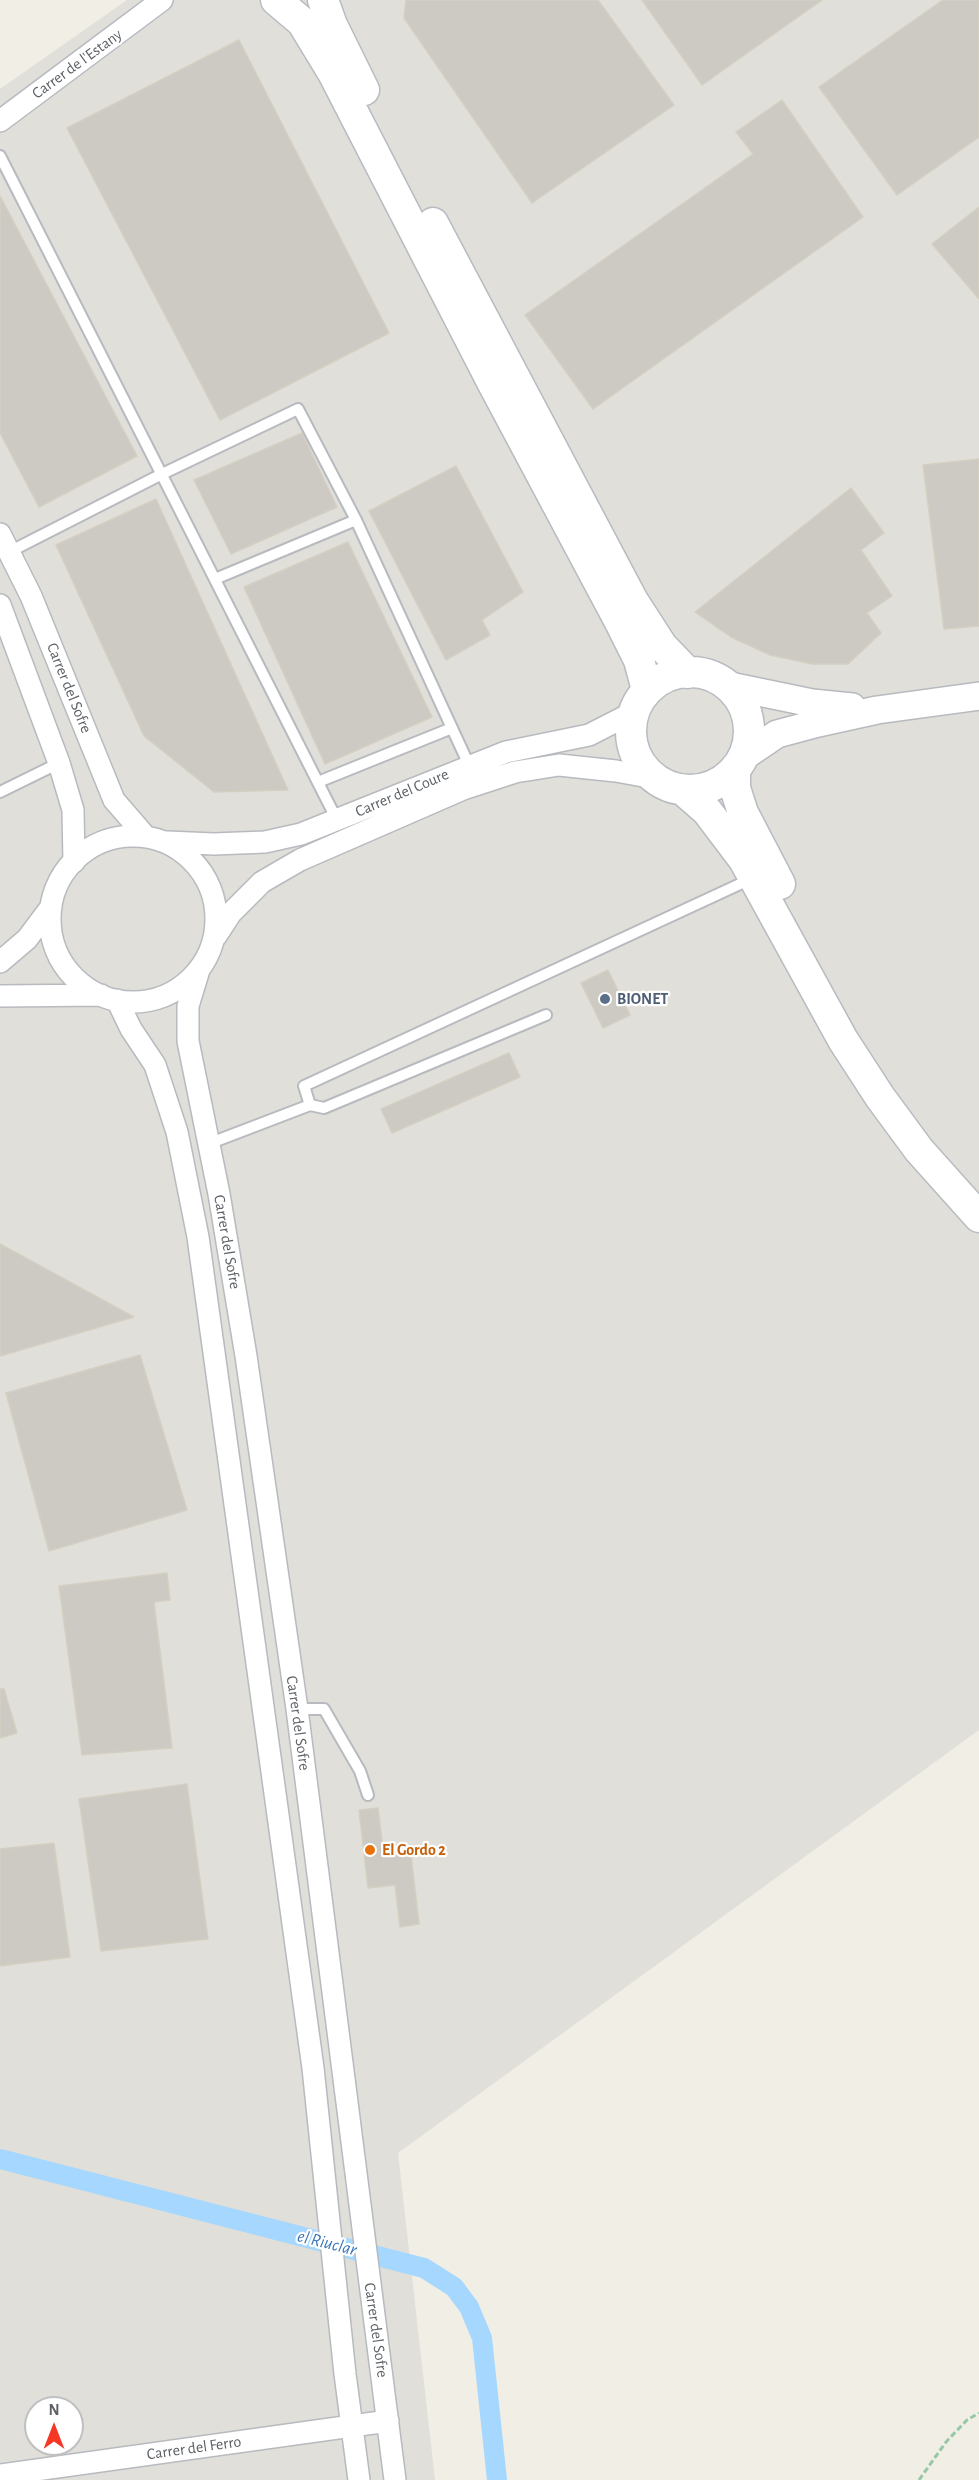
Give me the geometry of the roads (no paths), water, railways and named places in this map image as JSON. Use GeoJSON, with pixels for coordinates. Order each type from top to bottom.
{"type":"FeatureCollection","features":[{"type":"Feature","properties":{"kind":"main road"},"geometry":{"type":"LineString","coordinates":[[276,0],[302,22],[333,73],[492,382],[639,660],[640,701],[631,740],[636,757],[654,778],[667,786],[683,790],[697,790],[713,785],[739,763]]}},
{"type":"Feature","properties":{"kind":"main road"},"geometry":{"type":"LineString","coordinates":[[323,0],[332,26],[384,131],[633,601],[662,646],[688,673]]}},
{"type":"Feature","properties":{"kind":"main road"},"geometry":{"type":"LineString","coordinates":[[640,701],[663,679],[688,673],[704,674],[725,685],[741,703],[747,720],[747,744],[739,763],[735,788],[743,813],[817,953],[907,1103],[945,1154],[979,1190]]}},
{"type":"Feature","properties":{"kind":"main road"},"geometry":{"type":"LineString","coordinates":[[683,790],[707,811],[720,827],[753,878],[843,1040],[880,1096],[919,1150],[979,1217]]}},
{"type":"Feature","properties":{"kind":"street","name":"Carrer de l'Estany"},"geometry":{"type":"LineString","coordinates":[[0,121],[158,4],[177,0]]}},
{"type":"Feature","properties":{"kind":"street","name":"Carrer del Sofre"},"geometry":{"type":"LineString","coordinates":[[5,543],[36,607],[114,800],[155,839]]}},
{"type":"Feature","properties":{"kind":"street","name":"Carrer del Sofre"},"geometry":{"type":"LineString","coordinates":[[1,612],[59,763],[73,810],[74,862]]}},
{"type":"Feature","properties":{"kind":"street"},"geometry":{"type":"LineString","coordinates":[[725,685],[812,703],[877,710]]}},
{"type":"Feature","properties":{"kind":"street"},"geometry":{"type":"LineString","coordinates":[[739,763],[777,734],[877,710],[979,696]]}},
{"type":"Feature","properties":{"kind":"street","name":"Carrer del Coure"},"geometry":{"type":"LineString","coordinates":[[155,839],[214,844],[266,842],[301,834],[506,752],[589,735],[640,701]]}},
{"type":"Feature","properties":{"kind":"street","name":"Carrer del Coure"},"geometry":{"type":"LineString","coordinates":[[214,939],[231,913],[262,882],[300,860],[463,789],[515,772],[560,765],[654,778]]}},
{"type":"Feature","properties":{"kind":"street"},"geometry":{"type":"LineString","coordinates":[[0,962],[27,939],[51,906],[60,879],[74,862],[90,848],[103,842],[131,836],[155,839],[183,853],[195,863],[207,882],[215,907],[214,939],[199,970],[186,983],[160,997],[141,1001],[111,997],[0,996]]}},
{"type":"Feature","properties":{"kind":"street"},"geometry":{"type":"LineString","coordinates":[[51,906],[53,940],[60,957],[80,982],[93,991],[111,997]]}},
{"type":"Feature","properties":{"kind":"street","name":"Carrer del Sofre"},"geometry":{"type":"LineString","coordinates":[[199,970],[188,1006],[188,1041],[219,1194],[246,1356],[297,1709],[395,2480]]}},
{"type":"Feature","properties":{"kind":"street","name":"Carrer del Sofre"},"geometry":{"type":"LineString","coordinates":[[111,997],[155,1065],[177,1132],[198,1237],[231,1462],[313,2068],[351,2427],[359,2480]]}},
{"type":"Feature","properties":{"kind":"street","name":"Carrer del Ferro"},"geometry":{"type":"LineString","coordinates":[[0,2475],[388,2421]]}},
{"type":"Feature","properties":{"kind":"lane"},"geometry":{"type":"LineString","coordinates":[[0,156],[337,820]]}},
{"type":"Feature","properties":{"kind":"lane"},"geometry":{"type":"LineString","coordinates":[[5,543],[162,474],[298,409],[356,520],[469,765]]}},
{"type":"Feature","properties":{"kind":"lane"},"geometry":{"type":"LineString","coordinates":[[215,579],[356,520]]}},
{"type":"Feature","properties":{"kind":"lane"},"geometry":{"type":"LineString","coordinates":[[318,782],[452,728]]}},
{"type":"Feature","properties":{"kind":"lane"},"geometry":{"type":"LineString","coordinates":[[0,792],[59,763]]}},
{"type":"Feature","properties":{"kind":"lane"},"geometry":{"type":"LineString","coordinates":[[310,1105],[304,1086],[753,878]]}},
{"type":"Feature","properties":{"kind":"lane"},"geometry":{"type":"LineString","coordinates":[[208,1144],[310,1105],[324,1108],[546,1015]]}},
{"type":"Feature","properties":{"kind":"lane"},"geometry":{"type":"LineString","coordinates":[[297,1709],[324,1709],[360,1771],[368,1794]]}},
{"type":"Feature","properties":{"kind":"waterway","name":"el Riuclar"},"geometry":{"type":"LineString","coordinates":[[0,2159],[424,2268],[454,2287],[469,2307],[482,2338],[497,2480]]}},
{"type":"Feature","properties":{"kind":"place","name":"BIONET"},"geometry":{"type":"Point","coordinates":[605,999]}},
{"type":"Feature","properties":{"kind":"place","name":"El Gordo 2"},"geometry":{"type":"Point","coordinates":[370,1850]}}]}
